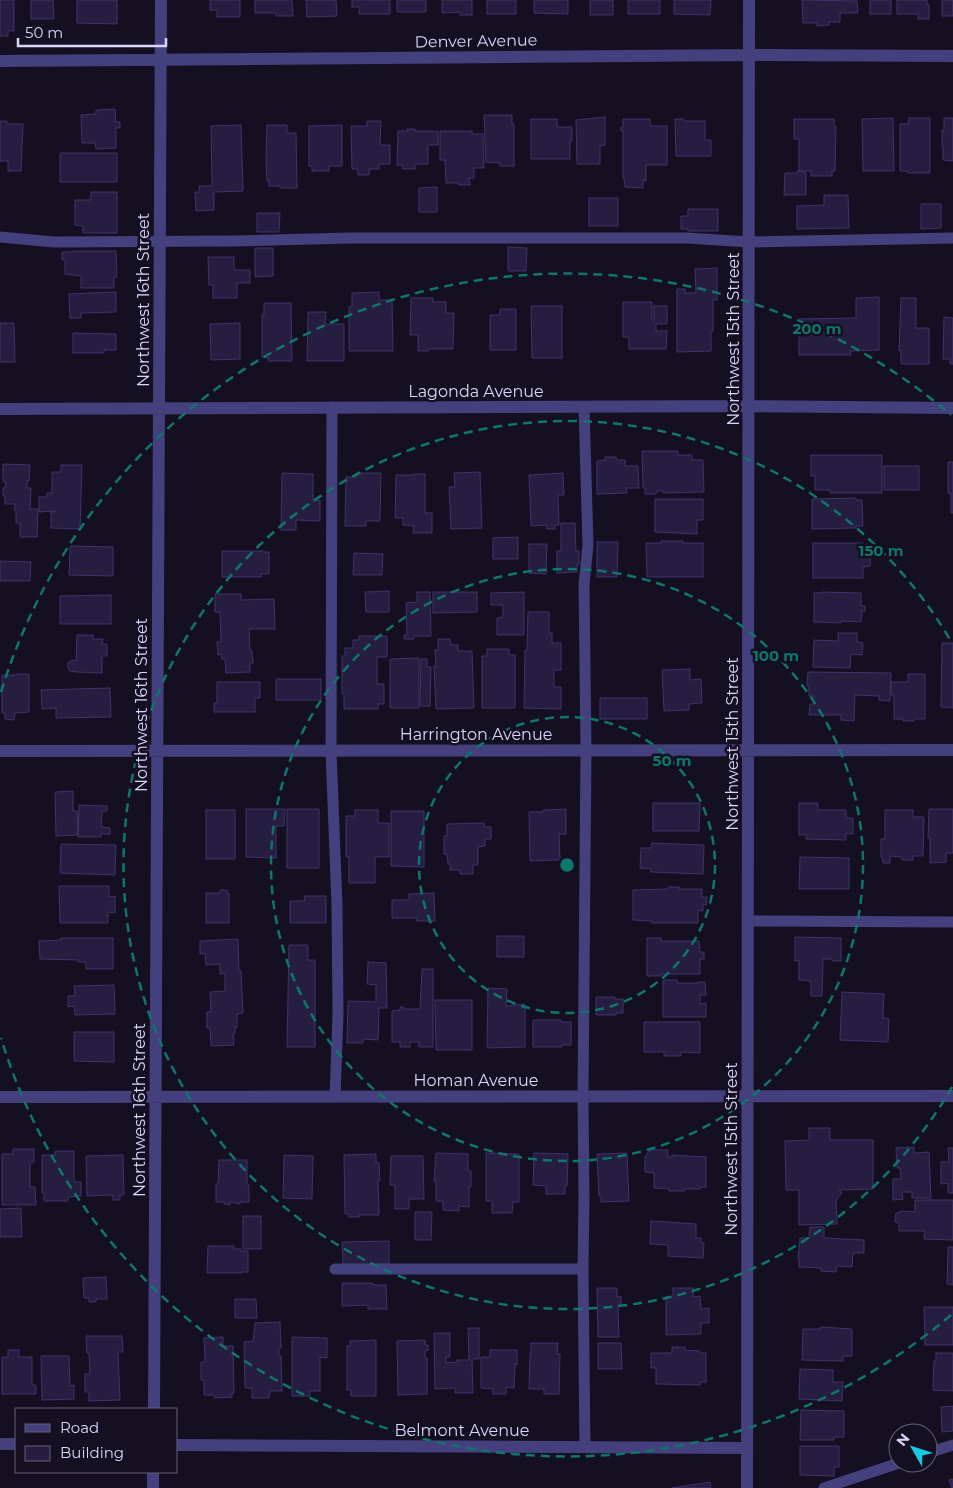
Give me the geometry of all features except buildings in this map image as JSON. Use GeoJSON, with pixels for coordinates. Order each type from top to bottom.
{"type":"FeatureCollection","features":[{"type":"Feature","properties":{"kind":"street","name":"Northwest 16th Street"},"geometry":{"type":"LineString","coordinates":[[154,1408],[161,0]]}},
{"type":"Feature","properties":{"kind":"street","name":"Northwest 15th Street"},"geometry":{"type":"LineString","coordinates":[[747,1488],[749,0]]}},
{"type":"Feature","properties":{"kind":"street","name":"Denver Avenue"},"geometry":{"type":"LineString","coordinates":[[0,61],[749,55],[953,56]]}},
{"type":"Feature","properties":{"kind":"street","name":"Lagonda Avenue"},"geometry":{"type":"LineString","coordinates":[[0,408],[749,406],[953,408]]}},
{"type":"Feature","properties":{"kind":"street","name":"Harrington Avenue"},"geometry":{"type":"LineString","coordinates":[[0,751],[953,750]]}},
{"type":"Feature","properties":{"kind":"street","name":"Homan Avenue"},"geometry":{"type":"LineString","coordinates":[[0,1097],[953,1096]]}},
{"type":"Feature","properties":{"kind":"street"},"geometry":{"type":"LineString","coordinates":[[0,1444],[15,1444]]}},
{"type":"Feature","properties":{"kind":"street","name":"Belmont Avenue"},"geometry":{"type":"LineString","coordinates":[[178,1445],[747,1448]]}},
{"type":"Feature","properties":{"kind":"street"},"geometry":{"type":"LineString","coordinates":[[153,1473],[153,1488]]}},
{"type":"Feature","properties":{"kind":"lane"},"geometry":{"type":"LineString","coordinates":[[0,237],[54,242],[350,238],[687,238],[749,242],[953,238]]}},
{"type":"Feature","properties":{"kind":"lane"},"geometry":{"type":"LineString","coordinates":[[332,407],[331,751],[337,905],[338,1014],[335,1096]]}},
{"type":"Feature","properties":{"kind":"lane"},"geometry":{"type":"LineString","coordinates":[[584,407],[588,545],[584,584],[586,750],[582,1096],[585,1447]]}},
{"type":"Feature","properties":{"kind":"lane"},"geometry":{"type":"LineString","coordinates":[[748,921],[953,922]]}},
{"type":"Feature","properties":{"kind":"lane"},"geometry":{"type":"LineString","coordinates":[[336,1269],[583,1269]]}},
{"type":"Feature","properties":{"kind":"lane"},"geometry":{"type":"LineString","coordinates":[[938,1450],[953,1445]]}},
{"type":"Feature","properties":{"kind":"lane"},"geometry":{"type":"LineString","coordinates":[[824,1488],[888,1467]]}}]}
